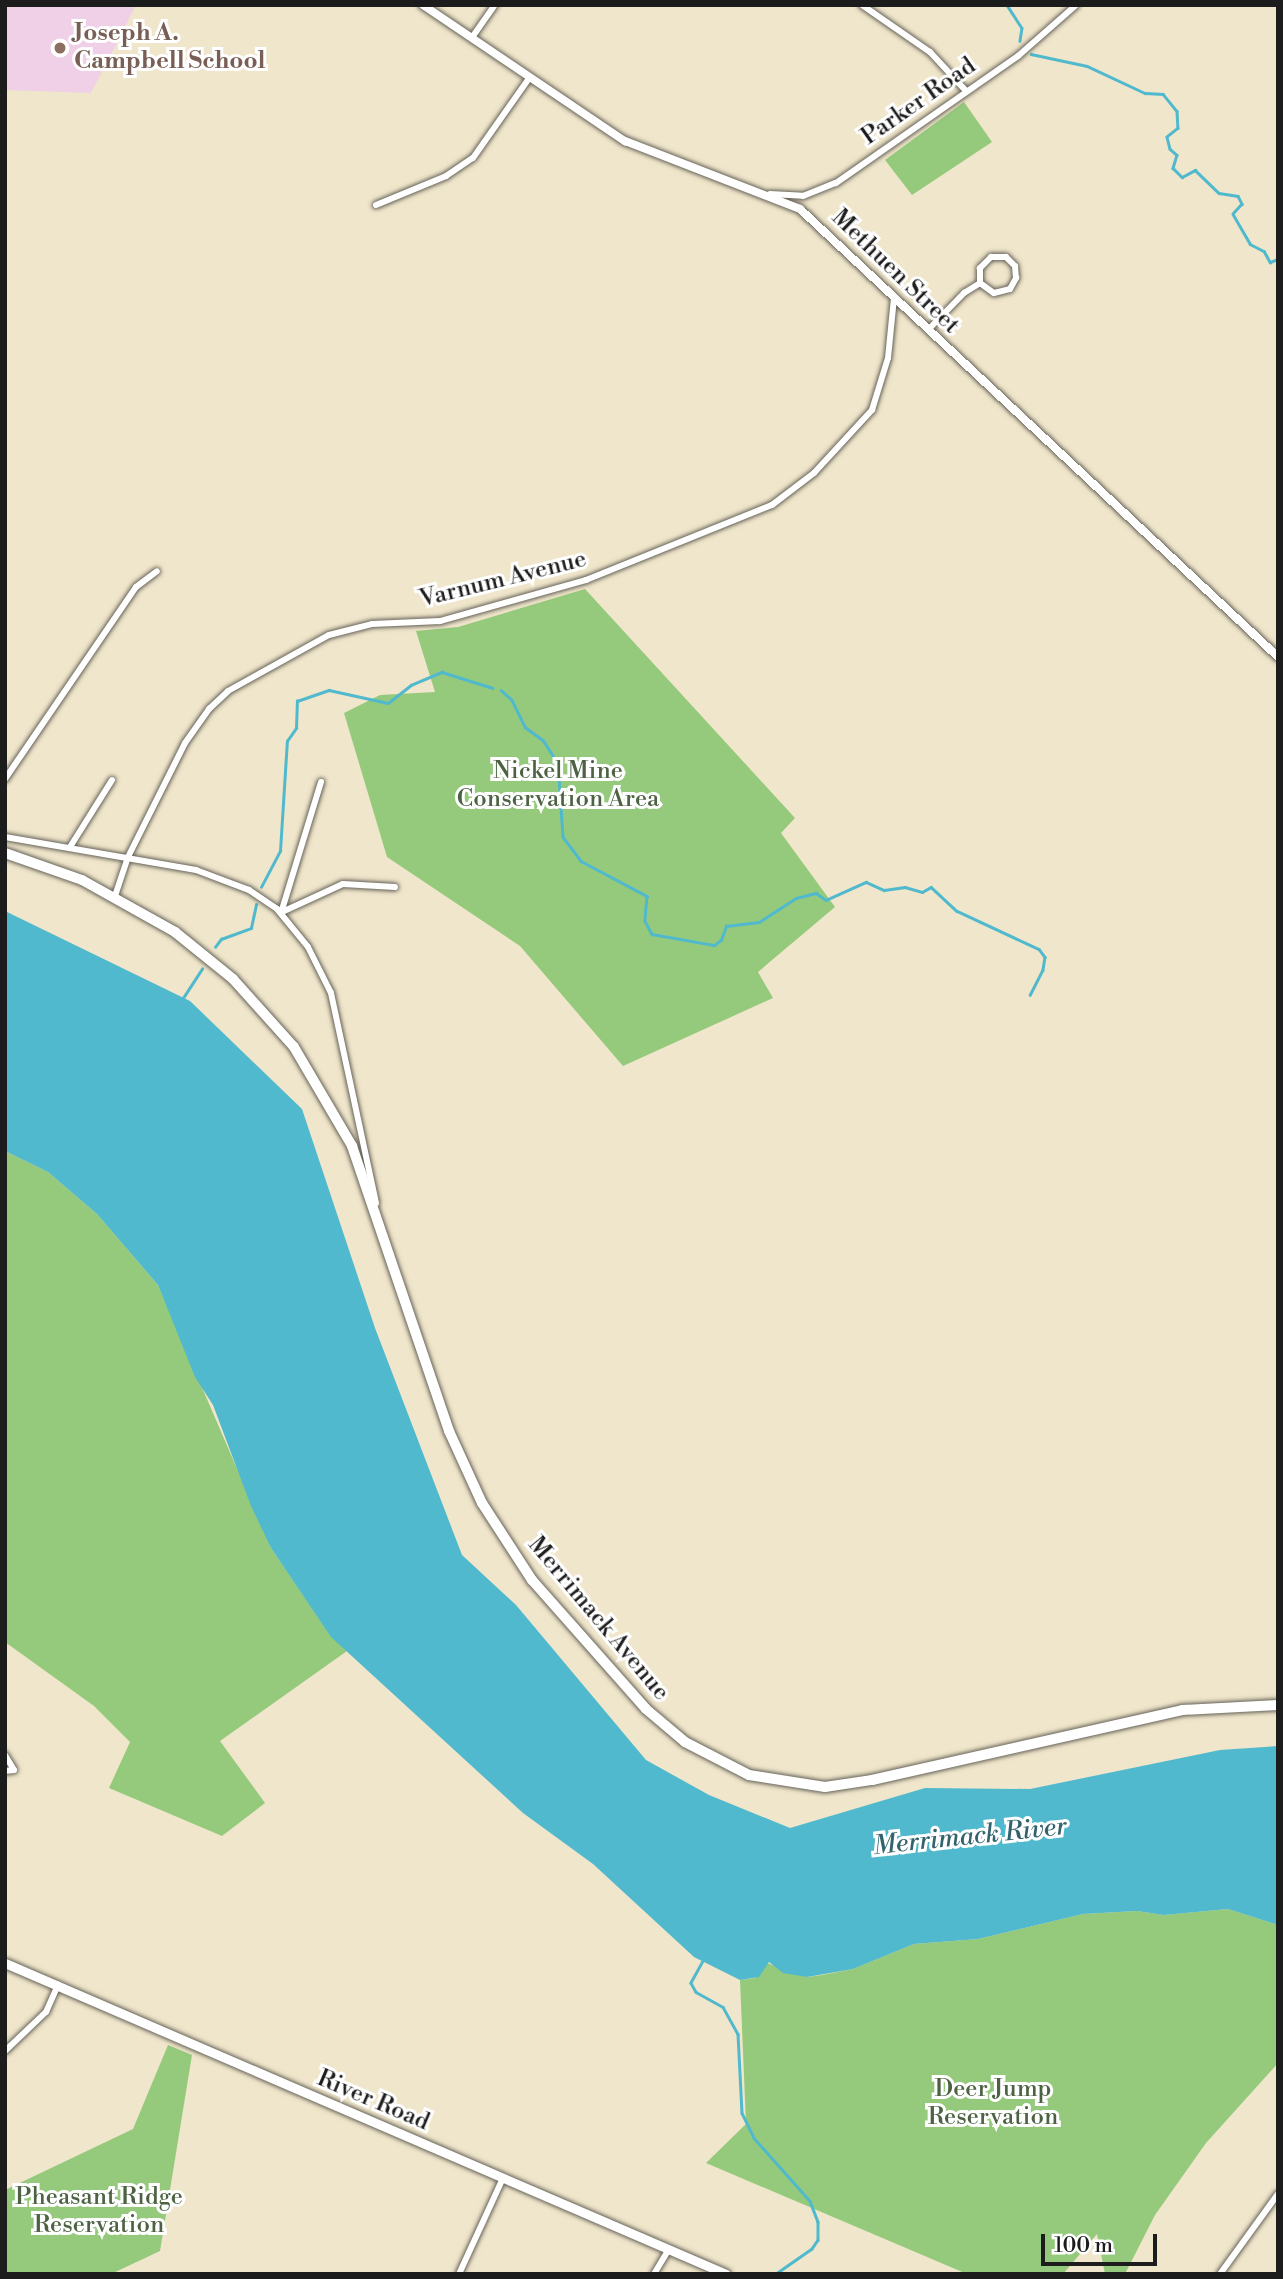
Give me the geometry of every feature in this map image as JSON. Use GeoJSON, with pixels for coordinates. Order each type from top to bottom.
{"type":"FeatureCollection","features":[{"type":"Feature","properties":{"kind":"main road","name":"Merrimack Avenue"},"geometry":{"type":"LineString","coordinates":[[5,853],[116,896],[210,959],[276,1024],[333,1107],[380,1222],[449,1431],[496,1527],[532,1580],[646,1709],[700,1752],[759,1777],[825,1787],[872,1780],[1182,1710],[1278,1705]]}},
{"type":"Feature","properties":{"kind":"main road","name":"River Road"},"geometry":{"type":"LineString","coordinates":[[5,1963],[726,2274]]}},
{"type":"Feature","properties":{"kind":"street","name":"Methuen Street"},"geometry":{"type":"LineString","coordinates":[[423,5],[473,36],[625,141],[768,194],[810,217],[1278,657]]}},
{"type":"Feature","properties":{"kind":"street"},"geometry":{"type":"LineString","coordinates":[[473,36],[495,5]]}},
{"type":"Feature","properties":{"kind":"street"},"geometry":{"type":"LineString","coordinates":[[862,5],[930,52],[967,93]]}},
{"type":"Feature","properties":{"kind":"street","name":"Parker Road"},"geometry":{"type":"LineString","coordinates":[[768,194],[803,196],[823,190],[967,93],[1076,5]]}},
{"type":"Feature","properties":{"kind":"street"},"geometry":{"type":"LineString","coordinates":[[376,205],[446,176],[473,158],[530,77]]}},
{"type":"Feature","properties":{"kind":"street"},"geometry":{"type":"LineString","coordinates":[[1002,256],[1014,266],[1015,282],[1006,292],[989,292],[981,283],[980,268],[990,257],[1002,256]]}},
{"type":"Feature","properties":{"kind":"street"},"geometry":{"type":"LineString","coordinates":[[928,330],[964,293],[981,283]]}},
{"type":"Feature","properties":{"kind":"street","name":"Varnum Avenue"},"geometry":{"type":"LineString","coordinates":[[116,896],[128,857],[185,743],[208,709],[228,691],[311,644],[372,624],[440,621],[586,580],[740,521],[784,498],[846,442],[872,410],[888,358],[894,298]]}},
{"type":"Feature","properties":{"kind":"street"},"geometry":{"type":"LineString","coordinates":[[5,779],[136,587],[157,571]]}},
{"type":"Feature","properties":{"kind":"street"},"geometry":{"type":"LineString","coordinates":[[70,847],[112,780]]}},
{"type":"Feature","properties":{"kind":"street"},"geometry":{"type":"LineString","coordinates":[[281,913],[321,782]]}},
{"type":"Feature","properties":{"kind":"street"},"geometry":{"type":"LineString","coordinates":[[5,837],[128,857],[225,879],[281,913],[308,947],[331,993],[380,1222]]}},
{"type":"Feature","properties":{"kind":"street"},"geometry":{"type":"LineString","coordinates":[[281,913],[344,884],[395,887]]}},
{"type":"Feature","properties":{"kind":"street"},"geometry":{"type":"LineString","coordinates":[[5,1755],[13,1770],[5,1771]]}},
{"type":"Feature","properties":{"kind":"street"},"geometry":{"type":"LineString","coordinates":[[5,2052],[46,2012],[58,1985]]}},
{"type":"Feature","properties":{"kind":"street"},"geometry":{"type":"LineString","coordinates":[[459,2274],[503,2178]]}},
{"type":"Feature","properties":{"kind":"street"},"geometry":{"type":"LineString","coordinates":[[1220,2274],[1278,2194]]}},
{"type":"Feature","properties":{"kind":"street"},"geometry":{"type":"LineString","coordinates":[[654,2274],[669,2249]]}},
{"type":"Feature","properties":{"kind":"shaded area","name":"Joseph A. Campbell School"},"geometry":{"type":"Polygon","coordinates":[[[5,5],[136,5],[91,93],[5,90],[5,5]]]}},
{"type":"Feature","properties":{"kind":"green space"},"geometry":{"type":"Polygon","coordinates":[[[964,102],[992,142],[912,195],[885,160],[964,102]]]}},
{"type":"Feature","properties":{"kind":"green space","name":"Nickel Mine Conservation Area"},"geometry":{"type":"Polygon","coordinates":[[[585,589],[795,818],[781,833],[835,907],[758,972],[773,998],[623,1066],[520,946],[387,857],[344,713],[380,695],[435,692],[416,631],[458,627],[585,589]]]}},
{"type":"Feature","properties":{"kind":"green space"},"geometry":{"type":"Polygon","coordinates":[[[5,1151],[48,1172],[97,1214],[158,1285],[271,1548],[331,1636],[347,1651],[220,1741],[265,1803],[222,1836],[109,1788],[130,1742],[94,1706],[5,1642],[5,1151]]]}},
{"type":"Feature","properties":{"kind":"green space","name":"Deer Jump Reservation"},"geometry":{"type":"Polygon","coordinates":[[[1228,1909],[1278,1925],[1278,2063],[1206,2143],[1155,2215],[1125,2274],[1105,2274],[1097,2234],[1063,2274],[967,2274],[706,2163],[746,2124],[740,1980],[755,1978],[767,1963],[807,1977],[853,1969],[914,1944],[978,1939],[1083,1914],[1137,1911],[1164,1915],[1228,1909]]]}},
{"type":"Feature","properties":{"kind":"green space","name":"Pheasant Ridge Reservation"},"geometry":{"type":"Polygon","coordinates":[[[168,2045],[192,2055],[160,2251],[111,2274],[5,2274],[5,2190],[133,2129],[168,2045]]]}},
{"type":"Feature","properties":{"kind":"water","name":"Merrimack River"},"geometry":{"type":"Polygon","coordinates":[[[5,911],[190,1001],[302,1109],[375,1328],[462,1555],[516,1605],[646,1760],[709,1795],[790,1828],[925,1788],[1030,1789],[1220,1750],[1278,1746],[1278,1925],[1228,1909],[1164,1915],[1137,1911],[1083,1914],[978,1939],[914,1944],[853,1969],[807,1977],[783,1973],[769,1962],[759,1977],[740,1980],[694,1957],[593,1864],[523,1813],[331,1637],[271,1548],[251,1506],[213,1405],[195,1377],[158,1285],[97,1214],[48,1172],[5,1151],[5,911]]]}},
{"type":"Feature","properties":{"kind":"waterway"},"geometry":{"type":"LineString","coordinates":[[1007,5],[1022,28],[1020,41]]}},
{"type":"Feature","properties":{"kind":"waterway"},"geometry":{"type":"LineString","coordinates":[[1031,54],[1087,66],[1145,93],[1163,94],[1177,111],[1178,128],[1167,137],[1170,149],[1177,155],[1173,168],[1182,177],[1195,170],[1219,193],[1238,196],[1242,204],[1233,214],[1250,244],[1264,251],[1270,262],[1278,259]]}},
{"type":"Feature","properties":{"kind":"waterway"},"geometry":{"type":"LineString","coordinates":[[261,887],[280,851],[287,741],[296,728],[297,701],[329,690],[388,703],[411,685],[442,672],[493,688]]}},
{"type":"Feature","properties":{"kind":"waterway"},"geometry":{"type":"LineString","coordinates":[[501,690],[512,700],[525,727],[543,740],[558,763],[563,837],[581,861],[647,896],[645,921],[652,934],[714,945],[721,940],[726,926],[759,922],[796,898],[816,893],[826,900],[866,882],[884,890],[905,887],[922,892],[931,887],[957,911],[1039,949],[1045,957],[1043,970],[1030,995]]}},
{"type":"Feature","properties":{"kind":"waterway"},"geometry":{"type":"LineString","coordinates":[[215,947],[221,939],[251,928],[256,905]]}},
{"type":"Feature","properties":{"kind":"waterway"},"geometry":{"type":"LineString","coordinates":[[183,998],[202,969]]}},
{"type":"Feature","properties":{"kind":"waterway"},"geometry":{"type":"LineString","coordinates":[[703,1961],[691,1983],[696,1992],[723,2007],[738,2034],[742,2113],[754,2138],[810,2201],[818,2222],[818,2240],[812,2249],[776,2274]]}},
{"type":"Feature","properties":{"kind":"place","name":"Joseph A. Campbell School"},"geometry":{"type":"Point","coordinates":[60,48]}}]}
